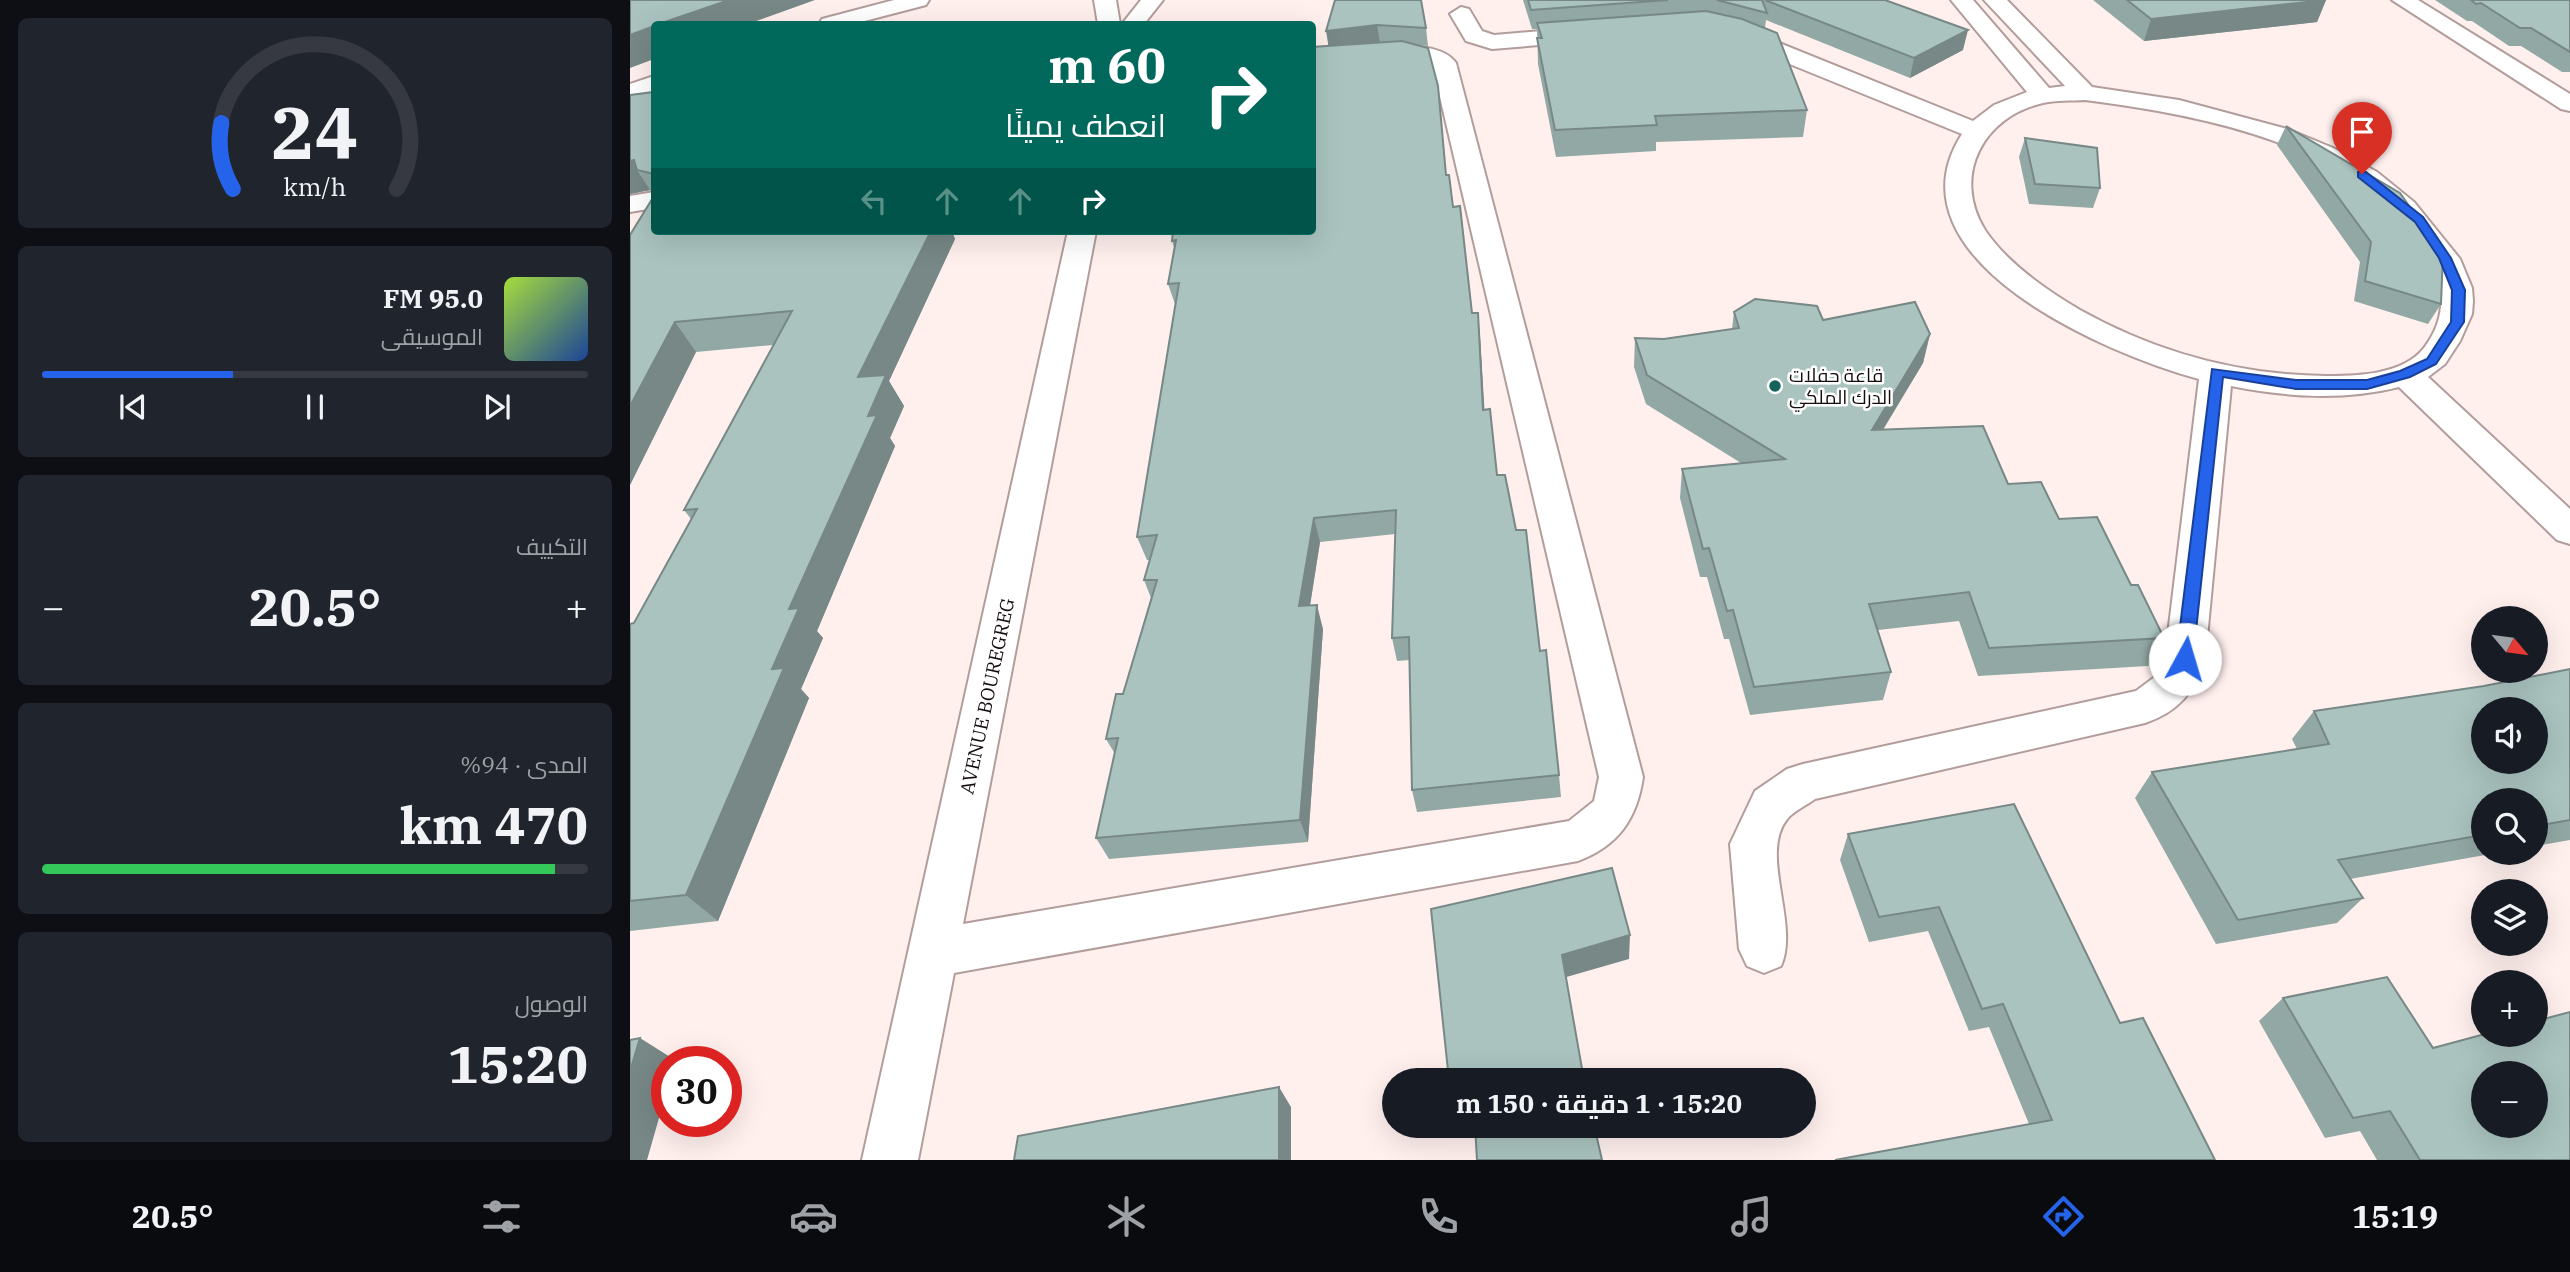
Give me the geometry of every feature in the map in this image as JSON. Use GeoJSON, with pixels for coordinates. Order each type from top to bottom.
{"type":"FeatureCollection","features":[{"type":"Feature","properties":{"kind":"street"},"geometry":{"type":"LineString","coordinates":[[830,21],[882,0]]}},
{"type":"Feature","properties":{"kind":"street"},"geometry":{"type":"LineString","coordinates":[[842,21],[918,0]]}},
{"type":"Feature","properties":{"kind":"street"},"geometry":{"type":"LineString","coordinates":[[1105,0],[1108,21]]}},
{"type":"Feature","properties":{"kind":"street"},"geometry":{"type":"LineString","coordinates":[[1135,21],[1152,0]]}},
{"type":"Feature","properties":{"kind":"street"},"geometry":{"type":"LineString","coordinates":[[1962,0],[2042,95]]}},
{"type":"Feature","properties":{"kind":"street"},"geometry":{"type":"LineString","coordinates":[[1995,0],[2085,93]]}},
{"type":"Feature","properties":{"kind":"street"},"geometry":{"type":"LineString","coordinates":[[2403,0],[2570,104]]}},
{"type":"Feature","properties":{"kind":"street"},"geometry":{"type":"LineString","coordinates":[[1461,13],[1474,36],[1492,42],[1609,33]]}},
{"type":"Feature","properties":{"kind":"street"},"geometry":{"type":"LineString","coordinates":[[1713,28],[1749,37],[1974,130]]}},
{"type":"Feature","properties":{"kind":"street"},"geometry":{"type":"LineString","coordinates":[[934,954],[1578,839],[1605,824],[1617,804],[1621,777],[1444,62],[1411,53],[1316,60]]}},
{"type":"Feature","properties":{"kind":"street"},"geometry":{"type":"LineString","coordinates":[[630,92],[651,84]]}},
{"type":"Feature","properties":{"kind":"street"},"geometry":{"type":"LineString","coordinates":[[2085,93],[2193,108],[2286,137],[2362,174],[2419,220],[2445,258],[2459,290],[2458,322],[2432,362],[2405,374],[2367,385],[2323,387],[2269,382],[2164,359],[2090,328],[2036,294],[1986,249],[1963,212],[1958,185],[1962,154],[1974,130],[2015,105],[2042,95],[2085,93]]}},
{"type":"Feature","properties":{"kind":"street"},"geometry":{"type":"LineString","coordinates":[[630,204],[651,200]]}},
{"type":"Feature","properties":{"kind":"street","name":"AVENUE BOUREGREG"},"geometry":{"type":"LineString","coordinates":[[890,1160],[1081,235]]}},
{"type":"Feature","properties":{"kind":"street"},"geometry":{"type":"LineString","coordinates":[[1764,949],[1753,844],[1771,805],[1803,783],[2144,706],[2166,696],[2178,682],[2185,659],[2216,372]]}},
{"type":"Feature","properties":{"kind":"street"},"geometry":{"type":"LineString","coordinates":[[2405,374],[2570,531]]}},
{"type":"Feature","properties":{"kind":"building"},"geometry":{"type":"Polygon","coordinates":[[[630,0],[729,0],[668,21],[651,21],[651,27],[630,35],[630,0]]]}},
{"type":"Feature","properties":{"kind":"building"},"geometry":{"type":"Polygon","coordinates":[[[1335,0],[1421,0],[1426,28],[1377,25],[1326,31],[1335,0]]]}},
{"type":"Feature","properties":{"kind":"building"},"geometry":{"type":"Polygon","coordinates":[[[1528,0],[1668,0],[1531,10],[1528,0]]]}},
{"type":"Feature","properties":{"kind":"building"},"geometry":{"type":"Polygon","coordinates":[[[1717,0],[1762,0],[1767,13],[1717,0]]]}},
{"type":"Feature","properties":{"kind":"building"},"geometry":{"type":"Polygon","coordinates":[[[1765,0],[1885,0],[1968,30],[1914,58],[1765,0]]]}},
{"type":"Feature","properties":{"kind":"building"},"geometry":{"type":"Polygon","coordinates":[[[2127,0],[2326,0],[2151,19],[2127,0]]]}},
{"type":"Feature","properties":{"kind":"building"},"geometry":{"type":"Polygon","coordinates":[[[2471,0],[2570,0],[2570,52],[2531,28],[2520,28],[2481,3],[2476,4],[2471,0]]]}},
{"type":"Feature","properties":{"kind":"building"},"geometry":{"type":"Polygon","coordinates":[[[1706,11],[1742,19],[1777,33],[1807,110],[1655,116],[1657,125],[1555,130],[1537,38],[1542,38],[1537,23],[1706,11]]]}},
{"type":"Feature","properties":{"kind":"building"},"geometry":{"type":"Polygon","coordinates":[[[1402,41],[1428,48],[1438,86],[1446,175],[1449,175],[1453,207],[1460,206],[1472,313],[1478,313],[1483,410],[1490,409],[1497,475],[1505,475],[1516,530],[1526,530],[1540,651],[1546,650],[1559,775],[1412,790],[1409,637],[1392,638],[1396,510],[1314,518],[1299,606],[1317,605],[1300,820],[1096,838],[1118,738],[1106,739],[1116,694],[1123,694],[1157,580],[1144,580],[1157,535],[1137,537],[1179,283],[1168,284],[1176,240],[1172,241],[1173,235],[1316,235],[1316,47],[1402,41]]]}},
{"type":"Feature","properties":{"kind":"building"},"geometry":{"type":"Polygon","coordinates":[[[651,92],[651,173],[637,170],[634,160],[630,161],[630,95],[651,92]]]}},
{"type":"Feature","properties":{"kind":"building"},"geometry":{"type":"Polygon","coordinates":[[[2286,126],[2400,193],[2443,254],[2441,304],[2365,281],[2371,242],[2286,126]]]}},
{"type":"Feature","properties":{"kind":"building"},"geometry":{"type":"Polygon","coordinates":[[[2025,138],[2097,148],[2100,188],[2035,184],[2025,138]]]}},
{"type":"Feature","properties":{"kind":"building"},"geometry":{"type":"Polygon","coordinates":[[[651,201],[651,235],[929,235],[858,377],[886,375],[868,416],[877,415],[789,609],[799,608],[772,669],[784,668],[686,895],[630,901],[630,624],[634,623],[697,509],[684,510],[792,311],[675,322],[630,406],[630,235],[651,201]]]}},
{"type":"Feature","properties":{"kind":"building"},"geometry":{"type":"Polygon","coordinates":[[[1755,299],[1817,306],[1823,320],[1915,302],[1930,334],[1872,430],[1983,426],[2008,484],[2041,482],[2059,519],[2097,517],[2131,585],[2138,585],[2164,638],[1989,648],[1969,592],[1869,604],[1891,672],[1754,687],[1733,610],[1727,611],[1709,548],[1703,549],[1682,469],[1785,459],[1647,375],[1635,338],[1664,339],[1739,328],[1734,312],[1755,299]]]}},
{"type":"Feature","properties":{"kind":"building"},"geometry":{"type":"Polygon","coordinates":[[[2570,669],[2570,820],[2548,824],[2548,788],[2471,788],[2471,837],[2338,860],[2363,898],[2238,920],[2152,772],[2329,744],[2314,711],[2499,683],[2548,683],[2548,673],[2570,669]]]}},
{"type":"Feature","properties":{"kind":"building"},"geometry":{"type":"Polygon","coordinates":[[[2014,804],[2120,1023],[2143,1018],[2215,1160],[1835,1160],[2052,1120],[2003,1004],[1982,1009],[1939,907],[1879,917],[1848,834],[2014,804]]]}},
{"type":"Feature","properties":{"kind":"building"},"geometry":{"type":"Polygon","coordinates":[[[1612,868],[1630,935],[1562,955],[1582,1068],[1448,1068],[1431,909],[1612,868]]]}},
{"type":"Feature","properties":{"kind":"building"},"geometry":{"type":"Polygon","coordinates":[[[2387,977],[2433,1048],[2471,1038],[2471,1047],[2548,1047],[2548,1018],[2570,1012],[2570,1160],[2420,1160],[2390,1111],[2353,1118],[2283,998],[2387,977]]]}},
{"type":"Feature","properties":{"kind":"building"},"geometry":{"type":"Polygon","coordinates":[[[640,1038],[630,1071],[630,1040],[640,1038]]]}},
{"type":"Feature","properties":{"kind":"building"},"geometry":{"type":"Polygon","coordinates":[[[1279,1087],[1279,1160],[1014,1160],[1018,1136],[1279,1087]]]}},
{"type":"Feature","properties":{"kind":"building"},"geometry":{"type":"Polygon","coordinates":[[[1476,1138],[1597,1138],[1602,1160],[1477,1160],[1476,1138]]]}},
{"type":"Feature","properties":{"kind":"place","name":"قاعة حفلات الدرك الملكي"},"geometry":{"type":"Point","coordinates":[1775,386]}},
{"type":"Feature","properties":{"kind":"route"},"geometry":{"type":"LineString","coordinates":[[2185,659],[2216,372],[2269,382],[2323,387],[2367,385],[2405,374],[2432,362],[2458,322],[2459,290],[2445,258],[2419,220],[2362,174]]}}]}
